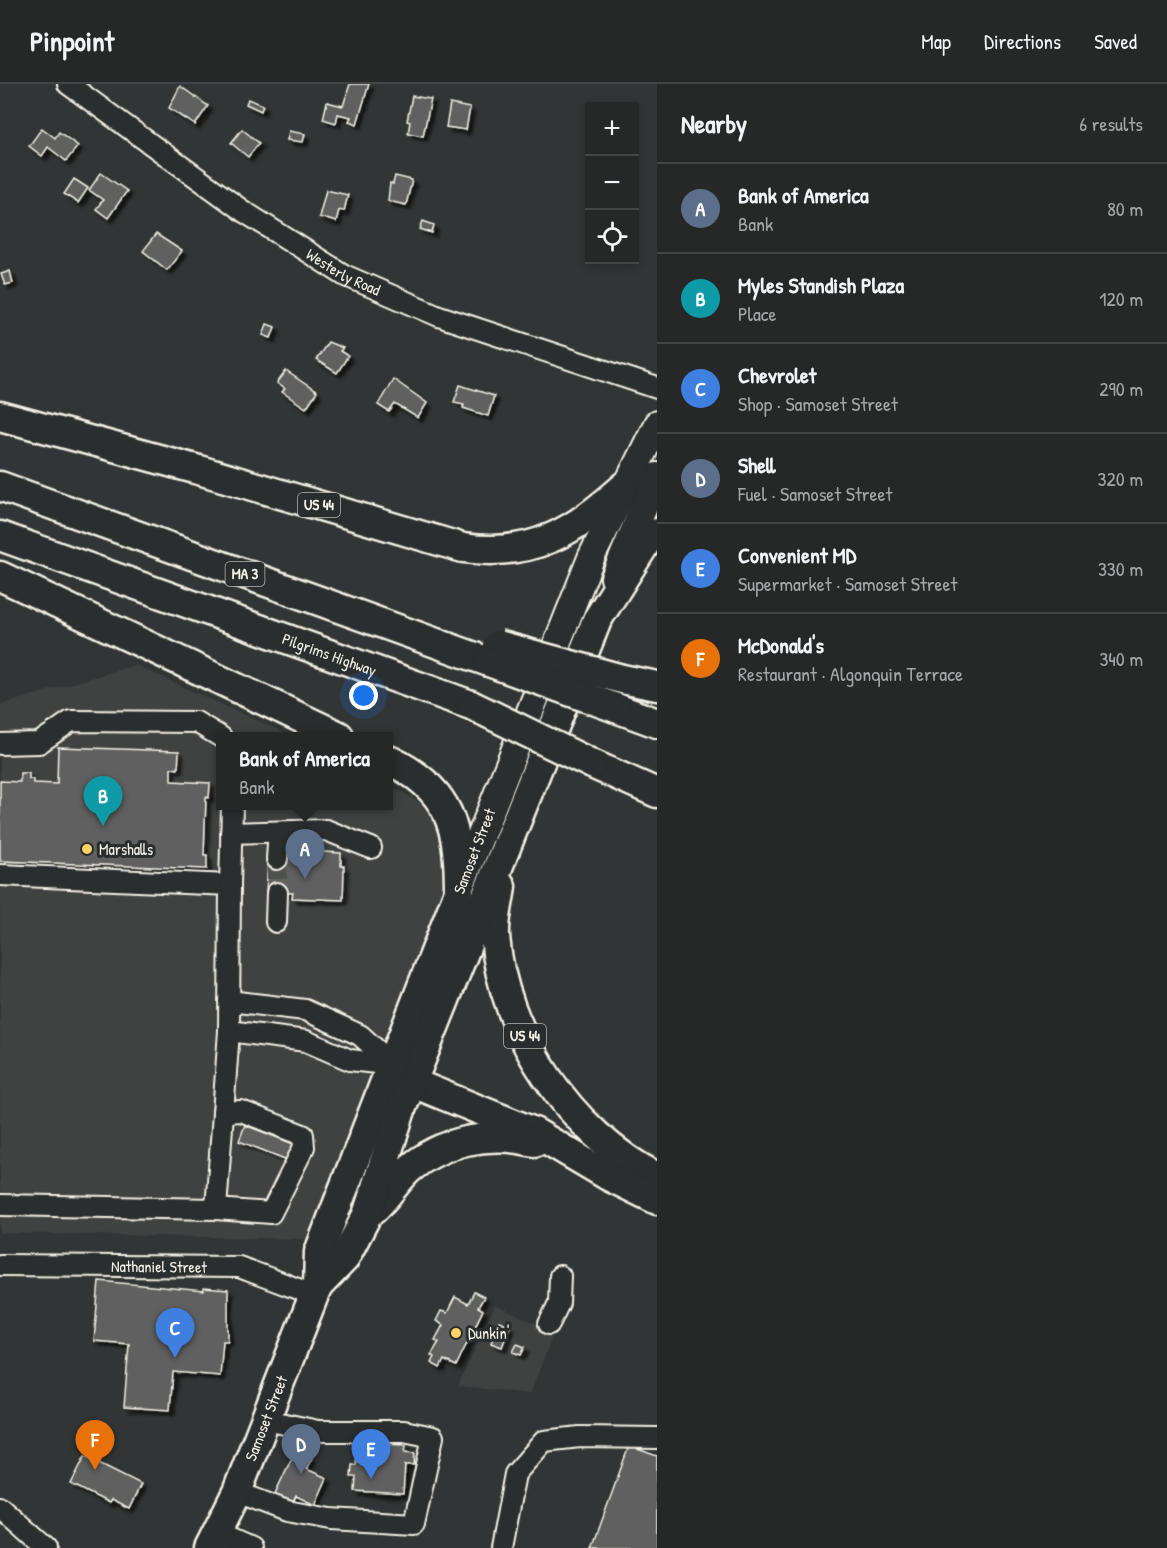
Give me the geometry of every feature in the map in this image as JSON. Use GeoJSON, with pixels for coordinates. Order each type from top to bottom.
{"type":"FeatureCollection","features":[{"type":"Feature","properties":{"kind":"highway","name":"US 44"},"geometry":{"type":"LineString","coordinates":[[0,416],[178,464],[463,548],[488,552],[526,548],[558,536],[585,519],[625,486]]}},
{"type":"Feature","properties":{"kind":"highway","name":"MA 3"},"geometry":{"type":"LineString","coordinates":[[0,486],[364,616],[434,623],[493,653]]}},
{"type":"Feature","properties":{"kind":"highway"},"geometry":{"type":"LineString","coordinates":[[597,620],[647,541],[657,533]]}},
{"type":"Feature","properties":{"kind":"highway","name":"Pilgrims Highway"},"geometry":{"type":"LineString","coordinates":[[0,536],[471,705],[594,757]]}},
{"type":"Feature","properties":{"kind":"highway"},"geometry":{"type":"LineString","coordinates":[[0,576],[331,732]]}},
{"type":"Feature","properties":{"kind":"highway","name":"Samoset Street"},"geometry":{"type":"LineString","coordinates":[[213,1540],[237,1492],[316,1291],[319,1252],[403,1074],[506,845],[597,620]]}},
{"type":"Feature","properties":{"kind":"highway"},"geometry":{"type":"LineString","coordinates":[[493,653],[657,686]]}},
{"type":"Feature","properties":{"kind":"highway"},"geometry":{"type":"LineString","coordinates":[[493,653],[616,708],[657,723]]}},
{"type":"Feature","properties":{"kind":"highway"},"geometry":{"type":"LineString","coordinates":[[594,757],[657,773]]}},
{"type":"Feature","properties":{"kind":"highway"},"geometry":{"type":"LineString","coordinates":[[594,757],[657,793]]}},
{"type":"Feature","properties":{"kind":"highway"},"geometry":{"type":"LineString","coordinates":[[393,762],[406,768],[424,782],[439,798],[451,818],[459,851],[459,891]]}},
{"type":"Feature","properties":{"kind":"highway","name":"US 44"},"geometry":{"type":"LineString","coordinates":[[506,845],[495,934],[504,981],[521,1029],[547,1076],[573,1109],[624,1158],[657,1177]]}},
{"type":"Feature","properties":{"kind":"highway","name":"Samoset Street"},"geometry":{"type":"LineString","coordinates":[[316,1291],[344,1259],[367,1215],[402,1107],[403,1074],[459,891]]}},
{"type":"Feature","properties":{"kind":"highway"},"geometry":{"type":"LineString","coordinates":[[403,1074],[534,1131],[560,1148],[657,1200]]}},
{"type":"Feature","properties":{"kind":"highway"},"geometry":{"type":"LineString","coordinates":[[367,1215],[419,1161],[456,1143],[505,1137],[560,1148]]}},
{"type":"Feature","properties":{"kind":"main road","name":"Samoset Street"},"geometry":{"type":"LineString","coordinates":[[459,891],[547,664],[591,558],[657,424]]}},
{"type":"Feature","properties":{"kind":"main road","name":"Samoset Street"},"geometry":{"type":"LineString","coordinates":[[597,620],[657,476]]}},
{"type":"Feature","properties":{"kind":"street","name":"Westerly Road"},"geometry":{"type":"LineString","coordinates":[[68,84],[266,228],[344,275],[440,316],[657,388]]}},
{"type":"Feature","properties":{"kind":"street"},"geometry":{"type":"LineString","coordinates":[[0,744],[39,743],[71,721],[196,722],[216,734]]}},
{"type":"Feature","properties":{"kind":"street"},"geometry":{"type":"LineString","coordinates":[[216,1209],[229,1031],[232,810]]}},
{"type":"Feature","properties":{"kind":"street"},"geometry":{"type":"LineString","coordinates":[[231,833],[326,830],[371,848]]}},
{"type":"Feature","properties":{"kind":"street"},"geometry":{"type":"LineString","coordinates":[[277,859],[278,844],[295,831]]}},
{"type":"Feature","properties":{"kind":"street"},"geometry":{"type":"LineString","coordinates":[[0,875],[230,885]]}},
{"type":"Feature","properties":{"kind":"street"},"geometry":{"type":"LineString","coordinates":[[276,922],[277,892]]}},
{"type":"Feature","properties":{"kind":"street"},"geometry":{"type":"LineString","coordinates":[[229,1001],[305,1010],[360,1035],[403,1074]]}},
{"type":"Feature","properties":{"kind":"street"},"geometry":{"type":"LineString","coordinates":[[229,1031],[306,1041],[350,1060],[403,1074]]}},
{"type":"Feature","properties":{"kind":"street"},"geometry":{"type":"LineString","coordinates":[[0,1205],[216,1209],[271,1213],[304,1147],[303,1135],[241,1111],[223,1112]]}},
{"type":"Feature","properties":{"kind":"street","name":"Nathaniel Street"},"geometry":{"type":"LineString","coordinates":[[0,1265],[239,1267],[316,1291]]}},
{"type":"Feature","properties":{"kind":"street"},"geometry":{"type":"LineString","coordinates":[[549,1324],[559,1303],[560,1276]]}},
{"type":"Feature","properties":{"kind":"street"},"geometry":{"type":"LineString","coordinates":[[237,1492],[287,1511],[331,1519],[414,1524],[433,1437],[404,1431],[318,1431],[266,1420]]}},
{"type":"Feature","properties":{"kind":"street"},"geometry":{"type":"LineString","coordinates":[[501,1548],[515,1474],[544,1441],[580,1437],[657,1438]]}},
{"type":"Feature","properties":{"kind":"street"},"geometry":{"type":"LineString","coordinates":[[0,1507],[46,1548]]}},
{"type":"Feature","properties":{"kind":"street"},"geometry":{"type":"LineString","coordinates":[[213,1540],[251,1548]]}},
{"type":"Feature","properties":{"kind":"shaded area"},"geometry":{"type":"Polygon","coordinates":[[[135,665],[282,732],[216,732],[216,810],[393,810],[393,787],[440,814],[446,881],[314,1239],[0,1233],[0,705],[135,665]]]}},
{"type":"Feature","properties":{"kind":"shaded area"},"geometry":{"type":"Polygon","coordinates":[[[495,1305],[554,1332],[530,1394],[458,1386],[495,1305]]]}},
{"type":"Feature","properties":{"kind":"building"},"geometry":{"type":"Polygon","coordinates":[[[350,84],[369,84],[357,124],[349,121],[351,117],[338,114],[336,123],[323,119],[327,102],[343,106],[350,84]]]}},
{"type":"Feature","properties":{"kind":"building"},"geometry":{"type":"Polygon","coordinates":[[[180,86],[208,106],[195,125],[169,108],[180,86]]]}},
{"type":"Feature","properties":{"kind":"building"},"geometry":{"type":"Polygon","coordinates":[[[412,96],[431,99],[423,136],[408,133],[410,122],[407,121],[412,96]]]}},
{"type":"Feature","properties":{"kind":"building"},"geometry":{"type":"Polygon","coordinates":[[[248,99],[263,105],[261,111],[246,104],[248,99]]]}},
{"type":"Feature","properties":{"kind":"building"},"geometry":{"type":"Polygon","coordinates":[[[450,104],[470,108],[466,130],[446,127],[450,104]]]}},
{"type":"Feature","properties":{"kind":"building"},"geometry":{"type":"Polygon","coordinates":[[[42,128],[55,138],[59,132],[78,146],[66,161],[48,147],[42,156],[29,146],[42,128]]]}},
{"type":"Feature","properties":{"kind":"building"},"geometry":{"type":"Polygon","coordinates":[[[242,129],[259,143],[248,157],[231,143],[242,129]]]}},
{"type":"Feature","properties":{"kind":"building"},"geometry":{"type":"Polygon","coordinates":[[[289,131],[305,134],[303,142],[287,140],[289,131]]]}},
{"type":"Feature","properties":{"kind":"building"},"geometry":{"type":"Polygon","coordinates":[[[101,173],[127,191],[108,218],[96,209],[103,200],[89,190],[101,173]]]}},
{"type":"Feature","properties":{"kind":"building"},"geometry":{"type":"Polygon","coordinates":[[[395,176],[412,180],[406,205],[388,201],[390,183],[393,184],[395,176]]]}},
{"type":"Feature","properties":{"kind":"building"},"geometry":{"type":"Polygon","coordinates":[[[74,179],[88,188],[78,203],[64,194],[74,179]]]}},
{"type":"Feature","properties":{"kind":"building"},"geometry":{"type":"Polygon","coordinates":[[[326,190],[348,195],[344,211],[339,210],[336,222],[319,217],[326,190]]]}},
{"type":"Feature","properties":{"kind":"building"},"geometry":{"type":"Polygon","coordinates":[[[423,221],[434,225],[432,233],[420,229],[423,221]]]}},
{"type":"Feature","properties":{"kind":"building"},"geometry":{"type":"Polygon","coordinates":[[[156,234],[182,251],[167,270],[143,251],[156,234]]]}},
{"type":"Feature","properties":{"kind":"building"},"geometry":{"type":"Polygon","coordinates":[[[10,271],[13,283],[5,285],[1,274],[10,271]]]}},
{"type":"Feature","properties":{"kind":"building"},"geometry":{"type":"Polygon","coordinates":[[[267,324],[275,327],[271,338],[263,335],[267,324]]]}},
{"type":"Feature","properties":{"kind":"building"},"geometry":{"type":"Polygon","coordinates":[[[328,342],[343,348],[340,351],[348,356],[337,373],[316,360],[328,342]]]}},
{"type":"Feature","properties":{"kind":"building"},"geometry":{"type":"Polygon","coordinates":[[[286,371],[317,392],[306,408],[282,392],[285,389],[277,383],[286,371]]]}},
{"type":"Feature","properties":{"kind":"building"},"geometry":{"type":"Polygon","coordinates":[[[393,379],[427,403],[418,418],[395,404],[389,412],[378,405],[393,379]]]}},
{"type":"Feature","properties":{"kind":"building"},"geometry":{"type":"Polygon","coordinates":[[[460,385],[494,396],[488,416],[463,408],[464,404],[454,402],[460,385]]]}},
{"type":"Feature","properties":{"kind":"building"},"geometry":{"type":"Polygon","coordinates":[[[58,747],[179,751],[178,769],[171,768],[171,781],[210,783],[209,798],[206,797],[204,855],[207,855],[207,869],[0,861],[0,781],[20,782],[20,773],[29,773],[29,779],[33,779],[33,783],[57,784],[58,747]]]}},
{"type":"Feature","properties":{"kind":"building"},"geometry":{"type":"Polygon","coordinates":[[[286,850],[341,853],[341,866],[344,866],[343,900],[292,898],[293,893],[266,892],[268,859],[286,850]]]}},
{"type":"Feature","properties":{"kind":"building"},"geometry":{"type":"Polygon","coordinates":[[[245,1125],[296,1145],[290,1161],[239,1141],[245,1125]]]}},
{"type":"Feature","properties":{"kind":"building"},"geometry":{"type":"Polygon","coordinates":[[[99,1281],[204,1291],[204,1288],[228,1290],[228,1341],[223,1341],[220,1376],[173,1372],[170,1410],[124,1407],[129,1344],[94,1341],[99,1281]]]}},
{"type":"Feature","properties":{"kind":"building","name":"Dunkin'"},"geometry":{"type":"Polygon","coordinates":[[[474,1292],[484,1297],[478,1307],[483,1310],[456,1366],[444,1360],[440,1368],[431,1363],[434,1357],[431,1355],[439,1342],[435,1340],[443,1325],[436,1321],[441,1311],[447,1313],[455,1297],[468,1304],[474,1292]]]}},
{"type":"Feature","properties":{"kind":"building"},"geometry":{"type":"Polygon","coordinates":[[[499,1321],[510,1326],[502,1347],[491,1343],[499,1321]]]}},
{"type":"Feature","properties":{"kind":"building"},"geometry":{"type":"Polygon","coordinates":[[[517,1344],[525,1347],[521,1355],[513,1352],[517,1344]]]}},
{"type":"Feature","properties":{"kind":"building"},"geometry":{"type":"Polygon","coordinates":[[[357,1443],[406,1445],[405,1452],[415,1453],[414,1465],[405,1465],[403,1494],[355,1491],[356,1477],[351,1477],[352,1465],[356,1465],[357,1443]]]}},
{"type":"Feature","properties":{"kind":"building"},"geometry":{"type":"Polygon","coordinates":[[[629,1446],[657,1456],[657,1548],[592,1548],[629,1446]]]}},
{"type":"Feature","properties":{"kind":"building"},"geometry":{"type":"Polygon","coordinates":[[[295,1451],[312,1458],[306,1469],[327,1478],[315,1505],[296,1496],[291,1506],[273,1498],[295,1451]]]}},
{"type":"Feature","properties":{"kind":"building"},"geometry":{"type":"Polygon","coordinates":[[[85,1456],[141,1484],[129,1509],[111,1500],[109,1503],[71,1484],[85,1456]]]}},
{"type":"Feature","properties":{"kind":"tunnel"},"geometry":{"type":"LineString","coordinates":[[277,859],[277,893]]}},
{"type":"Feature","properties":{"kind":"place","name":"Myles Standish Plaza"},"geometry":{"type":"Point","coordinates":[103,826]}},
{"type":"Feature","properties":{"kind":"place","name":"Marshalls"},"geometry":{"type":"Point","coordinates":[87,849]}},
{"type":"Feature","properties":{"kind":"place","name":"Bank of America"},"geometry":{"type":"Point","coordinates":[305,879]}},
{"type":"Feature","properties":{"kind":"place","name":"Dunkin'"},"geometry":{"type":"Point","coordinates":[456,1333]}},
{"type":"Feature","properties":{"kind":"place","name":"Chevrolet"},"geometry":{"type":"Point","coordinates":[175,1358]}},
{"type":"Feature","properties":{"kind":"place","name":"McDonald's"},"geometry":{"type":"Point","coordinates":[95,1470]}},
{"type":"Feature","properties":{"kind":"place","name":"Shell"},"geometry":{"type":"Point","coordinates":[301,1474]}},
{"type":"Feature","properties":{"kind":"place","name":"Convenient MD"},"geometry":{"type":"Point","coordinates":[371,1479]}}]}
